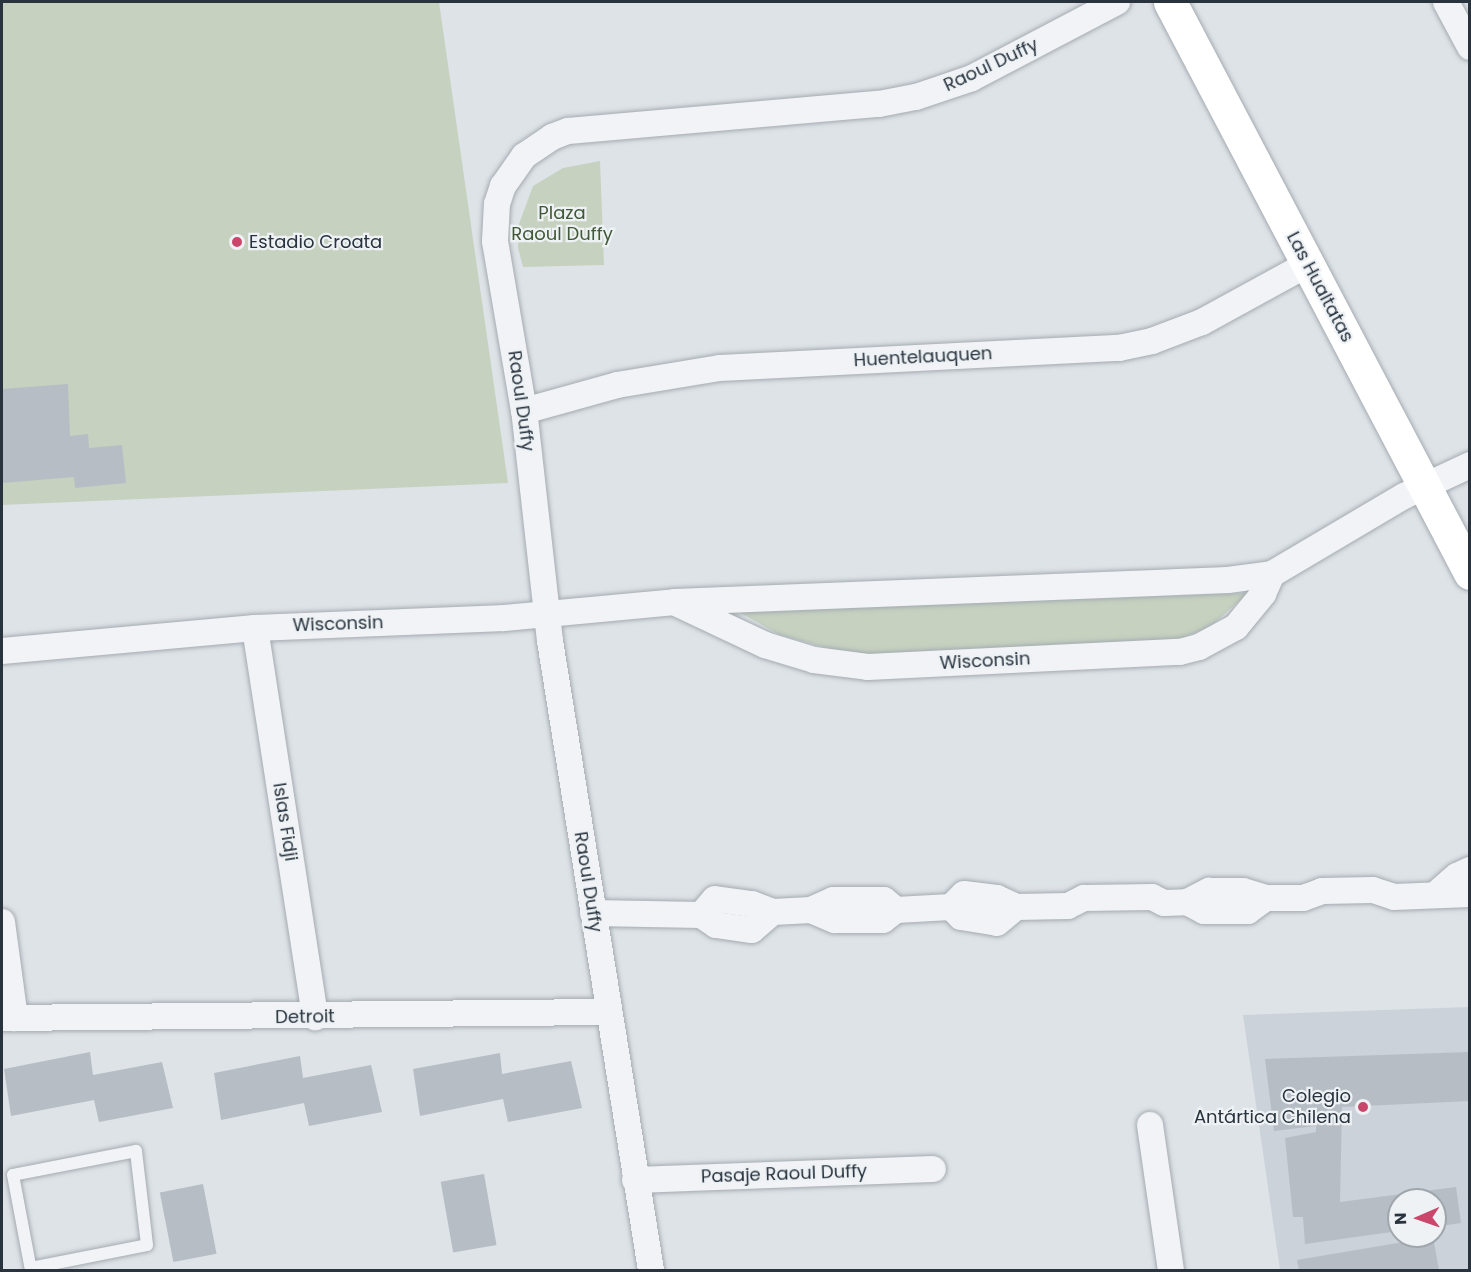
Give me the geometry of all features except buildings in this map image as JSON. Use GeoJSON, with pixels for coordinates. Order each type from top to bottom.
{"type":"FeatureCollection","features":[{"type":"Feature","properties":{"kind":"street","name":"Raoul Duffy"},"geometry":{"type":"LineString","coordinates":[[651,1270],[546,615],[524,411],[495,242],[494,222],[503,186],[513,169],[537,145],[568,131],[879,104],[916,97],[972,78],[1117,2]]}},
{"type":"Feature","properties":{"kind":"street","name":"Las Hualtatas"},"geometry":{"type":"LineString","coordinates":[[1170,2],[1470,573]]}},
{"type":"Feature","properties":{"kind":"street"},"geometry":{"type":"LineString","coordinates":[[1446,2],[1470,47]]}},
{"type":"Feature","properties":{"kind":"street","name":"Huentelauquen"},"geometry":{"type":"LineString","coordinates":[[524,411],[617,385],[720,368],[1119,348],[1161,338],[1202,322],[1308,264]]}},
{"type":"Feature","properties":{"kind":"street","name":"Wisconsin"},"geometry":{"type":"LineString","coordinates":[[2,651],[255,628],[546,615],[675,602],[1216,581],[1272,574],[1424,486],[1470,465]]}},
{"type":"Feature","properties":{"kind":"street","name":"Wisconsin"},"geometry":{"type":"LineString","coordinates":[[675,602],[765,645],[814,660],[868,667],[1168,653],[1199,647],[1236,627],[1263,594],[1272,574]]}},
{"type":"Feature","properties":{"kind":"street","name":"Islas Fidji"},"geometry":{"type":"LineString","coordinates":[[255,628],[315,1017]]}},
{"type":"Feature","properties":{"kind":"street"},"geometry":{"type":"LineString","coordinates":[[1436,894],[1457,876],[1470,870]]}},
{"type":"Feature","properties":{"kind":"street"},"geometry":{"type":"LineString","coordinates":[[593,913],[701,915],[715,899],[752,904],[773,912],[811,910],[833,900],[884,900],[896,910],[951,907],[964,894],[997,898],[1016,908],[1068,906],[1084,898],[1152,897],[1175,903],[1209,891],[1243,891],[1266,898],[1303,898],[1322,891],[1373,890],[1394,897],[1470,894]]}},
{"type":"Feature","properties":{"kind":"street"},"geometry":{"type":"LineString","coordinates":[[2,922],[8,1018]]}},
{"type":"Feature","properties":{"kind":"street","name":"Detroit"},"geometry":{"type":"LineString","coordinates":[[8,1018],[315,1017],[609,1012]]}},
{"type":"Feature","properties":{"kind":"street"},"geometry":{"type":"LineString","coordinates":[[1150,1125],[1171,1270]]}},
{"type":"Feature","properties":{"kind":"street","name":"Pasaje Raoul Duffy"},"geometry":{"type":"LineString","coordinates":[[635,1180],[933,1169]]}},
{"type":"Feature","properties":{"kind":"lane"},"geometry":{"type":"LineString","coordinates":[[136,1150],[147,1245],[31,1269],[13,1175],[136,1150]]}},
{"type":"Feature","properties":{"kind":"shaded area","name":"Colegio Antártica Chilena"},"geometry":{"type":"Polygon","coordinates":[[[1469,1007],[1469,1270],[1280,1270],[1243,1015],[1469,1007]]]}},
{"type":"Feature","properties":{"kind":"green space","name":"Estadio Croata"},"geometry":{"type":"Polygon","coordinates":[[[2,2],[439,2],[508,483],[2,505],[2,2]]]}},
{"type":"Feature","properties":{"kind":"green space","name":"Plaza Raoul Duffy"},"geometry":{"type":"Polygon","coordinates":[[[600,161],[604,265],[523,267],[518,248],[519,224],[533,186],[563,168],[600,161]]]}},
{"type":"Feature","properties":{"kind":"green space"},"geometry":{"type":"Polygon","coordinates":[[[1248,593],[1210,627],[1179,639],[874,655],[838,651],[780,635],[737,611],[1248,593]]]}},
{"type":"Feature","properties":{"kind":"place","name":"Estadio Croata"},"geometry":{"type":"Point","coordinates":[237,242]}},
{"type":"Feature","properties":{"kind":"place","name":"Colegio Antártica Chilena"},"geometry":{"type":"Point","coordinates":[1363,1107]}}]}
